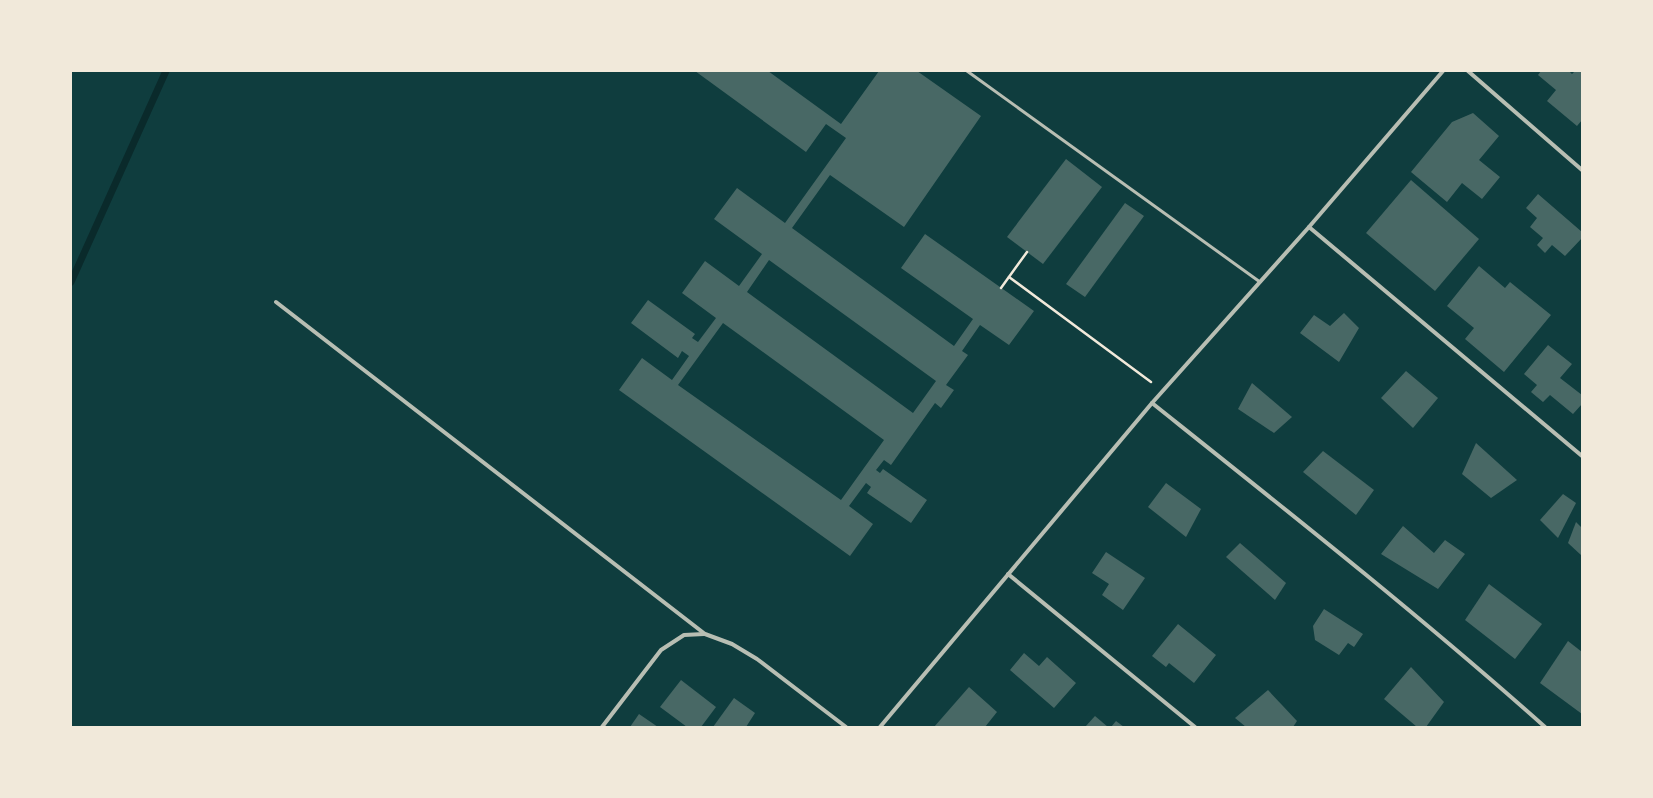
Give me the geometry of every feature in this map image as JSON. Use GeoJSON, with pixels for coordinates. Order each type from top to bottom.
{"type":"FeatureCollection","features":[{"type":"Feature","properties":{"kind":"street"},"geometry":{"type":"LineString","coordinates":[[880,727],[1152,403],[1309,227],[1443,71]]}},
{"type":"Feature","properties":{"kind":"street"},"geometry":{"type":"LineString","coordinates":[[1468,71],[1582,170]]}},
{"type":"Feature","properties":{"kind":"street"},"geometry":{"type":"LineString","coordinates":[[1309,227],[1582,456]]}},
{"type":"Feature","properties":{"kind":"street"},"geometry":{"type":"LineString","coordinates":[[276,302],[705,634],[732,644],[757,659],[846,727]]}},
{"type":"Feature","properties":{"kind":"street"},"geometry":{"type":"LineString","coordinates":[[1152,403],[1434,630],[1546,727]]}},
{"type":"Feature","properties":{"kind":"street"},"geometry":{"type":"LineString","coordinates":[[1008,574],[1195,727]]}},
{"type":"Feature","properties":{"kind":"street"},"geometry":{"type":"LineString","coordinates":[[602,727],[662,650],[684,635],[705,634]]}},
{"type":"Feature","properties":{"kind":"lane"},"geometry":{"type":"LineString","coordinates":[[967,71],[1260,282]]}},
{"type":"Feature","properties":{"kind":"path"},"geometry":{"type":"LineString","coordinates":[[1001,288],[1027,252]]}},
{"type":"Feature","properties":{"kind":"path"},"geometry":{"type":"LineString","coordinates":[[1009,277],[1163,391]]}},
{"type":"Feature","properties":{"kind":"building"},"geometry":{"type":"Polygon","coordinates":[[[695,71],[768,71],[841,124],[879,71],[917,71],[981,116],[904,227],[830,175],[792,228],[954,346],[973,319],[901,268],[925,234],[1034,311],[1009,345],[980,325],[962,351],[968,355],[946,385],[954,390],[941,408],[935,403],[891,465],[884,460],[876,470],[880,473],[883,469],[927,500],[911,523],[867,493],[871,487],[866,483],[849,506],[873,524],[850,556],[619,390],[642,358],[672,380],[689,356],[682,351],[678,358],[631,323],[648,300],[695,334],[692,338],[698,342],[716,318],[682,293],[705,261],[739,286],[762,254],[714,219],[737,188],[785,223],[846,138],[826,124],[806,152],[695,71]],[[769,260],[747,292],[913,413],[936,381],[769,260]],[[723,323],[678,385],[841,500],[884,440],[723,323]]]}},
{"type":"Feature","properties":{"kind":"building"},"geometry":{"type":"Polygon","coordinates":[[[1541,71],[1569,71],[1572,74],[1575,71],[1582,71],[1582,120],[1577,126],[1547,101],[1556,90],[1538,75],[1541,71]]]}},
{"type":"Feature","properties":{"kind":"building"},"geometry":{"type":"Polygon","coordinates":[[[1473,113],[1499,136],[1479,160],[1500,177],[1482,199],[1462,183],[1447,202],[1411,172],[1452,122],[1473,113]]]}},
{"type":"Feature","properties":{"kind":"building"},"geometry":{"type":"Polygon","coordinates":[[[1066,159],[1102,187],[1043,264],[1007,237],[1066,159]]]}},
{"type":"Feature","properties":{"kind":"building"},"geometry":{"type":"Polygon","coordinates":[[[1411,180],[1479,239],[1435,291],[1366,233],[1411,180]]]}},
{"type":"Feature","properties":{"kind":"building"},"geometry":{"type":"Polygon","coordinates":[[[1538,194],[1582,232],[1582,238],[1565,256],[1552,245],[1545,253],[1537,245],[1543,238],[1530,227],[1537,218],[1526,208],[1538,194]]]}},
{"type":"Feature","properties":{"kind":"building"},"geometry":{"type":"Polygon","coordinates":[[[1125,203],[1144,216],[1085,297],[1066,284],[1125,203]]]}},
{"type":"Feature","properties":{"kind":"building"},"geometry":{"type":"Polygon","coordinates":[[[1479,266],[1505,288],[1510,282],[1551,315],[1504,372],[1465,339],[1474,328],[1447,306],[1479,266]]]}},
{"type":"Feature","properties":{"kind":"building"},"geometry":{"type":"Polygon","coordinates":[[[1344,313],[1359,328],[1339,362],[1300,333],[1314,315],[1330,326],[1344,313]]]}},
{"type":"Feature","properties":{"kind":"building"},"geometry":{"type":"Polygon","coordinates":[[[1548,345],[1572,364],[1560,378],[1582,395],[1582,404],[1573,414],[1550,395],[1543,402],[1531,392],[1537,385],[1524,374],[1548,345]]]}},
{"type":"Feature","properties":{"kind":"building"},"geometry":{"type":"Polygon","coordinates":[[[1406,371],[1438,398],[1413,428],[1381,398],[1406,371]]]}},
{"type":"Feature","properties":{"kind":"building"},"geometry":{"type":"Polygon","coordinates":[[[1252,383],[1292,417],[1274,433],[1238,409],[1252,383]]]}},
{"type":"Feature","properties":{"kind":"building"},"geometry":{"type":"Polygon","coordinates":[[[1476,443],[1517,480],[1491,498],[1462,474],[1476,443]]]}},
{"type":"Feature","properties":{"kind":"building"},"geometry":{"type":"Polygon","coordinates":[[[1323,451],[1374,490],[1356,515],[1303,472],[1323,451]]]}},
{"type":"Feature","properties":{"kind":"building"},"geometry":{"type":"Polygon","coordinates":[[[1166,483],[1201,509],[1186,537],[1148,507],[1166,483]]]}},
{"type":"Feature","properties":{"kind":"building"},"geometry":{"type":"Polygon","coordinates":[[[1563,494],[1576,503],[1558,538],[1540,520],[1563,494]]]}},
{"type":"Feature","properties":{"kind":"building"},"geometry":{"type":"Polygon","coordinates":[[[1576,522],[1582,528],[1582,556],[1568,543],[1576,522]]]}},
{"type":"Feature","properties":{"kind":"building"},"geometry":{"type":"Polygon","coordinates":[[[1403,526],[1434,553],[1445,540],[1465,554],[1438,589],[1381,554],[1403,526]]]}},
{"type":"Feature","properties":{"kind":"building"},"geometry":{"type":"Polygon","coordinates":[[[1240,543],[1286,583],[1275,600],[1226,557],[1240,543]]]}},
{"type":"Feature","properties":{"kind":"building"},"geometry":{"type":"Polygon","coordinates":[[[1106,552],[1145,578],[1123,610],[1102,595],[1109,584],[1092,573],[1106,552]]]}},
{"type":"Feature","properties":{"kind":"building"},"geometry":{"type":"Polygon","coordinates":[[[1489,584],[1542,624],[1515,659],[1465,620],[1489,584]]]}},
{"type":"Feature","properties":{"kind":"building"},"geometry":{"type":"Polygon","coordinates":[[[1324,609],[1363,634],[1354,647],[1348,643],[1339,655],[1315,640],[1313,626],[1324,609]]]}},
{"type":"Feature","properties":{"kind":"building"},"geometry":{"type":"Polygon","coordinates":[[[1178,624],[1216,655],[1194,683],[1169,663],[1166,667],[1152,656],[1178,624]]]}},
{"type":"Feature","properties":{"kind":"building"},"geometry":{"type":"Polygon","coordinates":[[[1568,641],[1582,652],[1582,714],[1540,683],[1568,641]]]}},
{"type":"Feature","properties":{"kind":"building"},"geometry":{"type":"Polygon","coordinates":[[[1024,653],[1039,666],[1047,657],[1076,683],[1054,708],[1010,670],[1024,653]]]}},
{"type":"Feature","properties":{"kind":"building"},"geometry":{"type":"Polygon","coordinates":[[[1411,667],[1444,702],[1426,727],[1417,727],[1384,699],[1411,667]]]}},
{"type":"Feature","properties":{"kind":"building"},"geometry":{"type":"Polygon","coordinates":[[[681,680],[716,707],[701,727],[687,727],[660,707],[681,680]]]}},
{"type":"Feature","properties":{"kind":"building"},"geometry":{"type":"Polygon","coordinates":[[[969,687],[997,712],[985,727],[934,727],[969,687]]]}},
{"type":"Feature","properties":{"kind":"building"},"geometry":{"type":"Polygon","coordinates":[[[1268,690],[1297,721],[1293,727],[1246,727],[1235,718],[1268,690]]]}},
{"type":"Feature","properties":{"kind":"building"},"geometry":{"type":"Polygon","coordinates":[[[734,698],[755,713],[746,727],[713,727],[734,698]]]}},
{"type":"Feature","properties":{"kind":"building"},"geometry":{"type":"Polygon","coordinates":[[[639,714],[658,727],[630,727],[639,714]]]}},
{"type":"Feature","properties":{"kind":"building"},"geometry":{"type":"Polygon","coordinates":[[[1095,716],[1108,727],[1085,727],[1095,716]]]}},
{"type":"Feature","properties":{"kind":"building"},"geometry":{"type":"Polygon","coordinates":[[[1116,721],[1124,727],[1111,727],[1116,721]]]}},
{"type":"Feature","properties":{"kind":"waterway"},"geometry":{"type":"LineString","coordinates":[[71,282],[166,71]]}}]}
